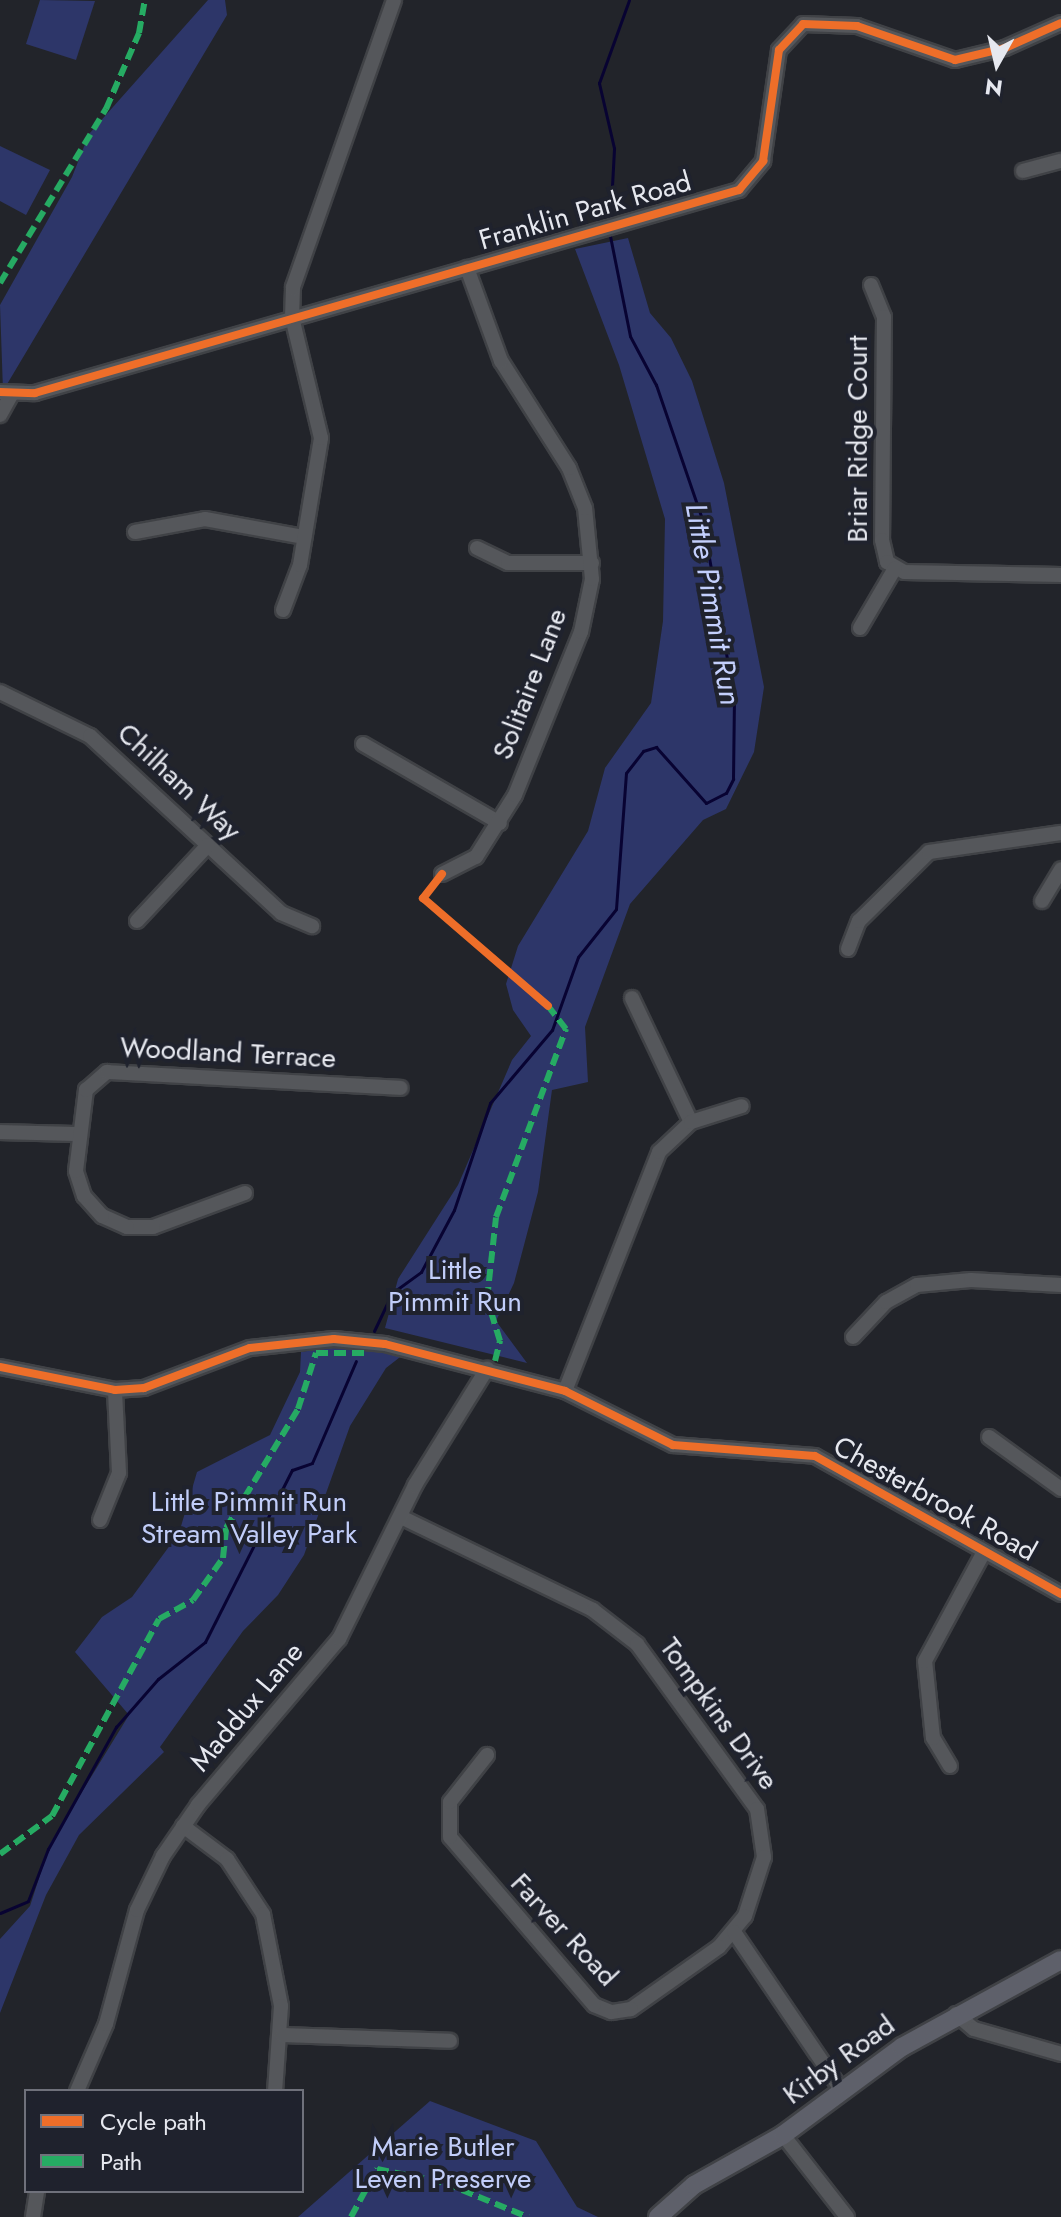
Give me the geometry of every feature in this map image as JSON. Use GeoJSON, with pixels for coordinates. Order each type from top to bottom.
{"type":"FeatureCollection","features":[{"type":"Feature","properties":{"kind":"main road","name":"Kirby Road"},"geometry":{"type":"LineString","coordinates":[[658,2217],[694,2185],[783,2135],[956,2014],[1061,1960]]}},
{"type":"Feature","properties":{"kind":"street"},"geometry":{"type":"LineString","coordinates":[[283,610],[304,537],[321,438],[292,317],[293,287],[394,0]]}},
{"type":"Feature","properties":{"kind":"street","name":"Franklin Park Road"},"geometry":{"type":"LineString","coordinates":[[6,394],[292,317],[739,190],[755,177],[770,133],[779,50],[803,24],[857,26],[955,60],[1005,48],[1061,23]]}},
{"type":"Feature","properties":{"kind":"street"},"geometry":{"type":"LineString","coordinates":[[1023,171],[1061,161]]}},
{"type":"Feature","properties":{"kind":"street","name":"Solitaire Lane"},"geometry":{"type":"LineString","coordinates":[[442,874],[476,857],[500,823],[581,632],[592,563],[585,508],[569,468],[501,361],[467,268]]}},
{"type":"Feature","properties":{"kind":"street","name":"Briar Ridge Court"},"geometry":{"type":"LineString","coordinates":[[871,285],[884,317],[882,540],[895,568],[1061,575]]}},
{"type":"Feature","properties":{"kind":"street"},"geometry":{"type":"LineString","coordinates":[[0,415],[6,394]]}},
{"type":"Feature","properties":{"kind":"street"},"geometry":{"type":"LineString","coordinates":[[135,532],[205,519],[304,537]]}},
{"type":"Feature","properties":{"kind":"street"},"geometry":{"type":"LineString","coordinates":[[477,548],[508,563],[592,563]]}},
{"type":"Feature","properties":{"kind":"street"},"geometry":{"type":"LineString","coordinates":[[860,628],[895,568]]}},
{"type":"Feature","properties":{"kind":"street","name":"Chilham Way"},"geometry":{"type":"LineString","coordinates":[[0,692],[90,736],[281,913],[312,926]]}},
{"type":"Feature","properties":{"kind":"street"},"geometry":{"type":"LineString","coordinates":[[363,744],[500,823]]}},
{"type":"Feature","properties":{"kind":"street"},"geometry":{"type":"LineString","coordinates":[[848,949],[859,921],[929,852],[1061,833]]}},
{"type":"Feature","properties":{"kind":"street"},"geometry":{"type":"LineString","coordinates":[[137,921],[208,845]]}},
{"type":"Feature","properties":{"kind":"street"},"geometry":{"type":"LineString","coordinates":[[1042,901],[1061,869]]}},
{"type":"Feature","properties":{"kind":"street"},"geometry":{"type":"LineString","coordinates":[[632,998],[691,1122]]}},
{"type":"Feature","properties":{"kind":"street","name":"Woodland Terrace"},"geometry":{"type":"LineString","coordinates":[[245,1193],[153,1227],[114,1223],[92,1207],[79,1184],[78,1134],[86,1090],[107,1072],[401,1088]]}},
{"type":"Feature","properties":{"kind":"street"},"geometry":{"type":"LineString","coordinates":[[565,1391],[650,1166],[691,1122],[742,1106]]}},
{"type":"Feature","properties":{"kind":"street"},"geometry":{"type":"LineString","coordinates":[[0,1132],[78,1134]]}},
{"type":"Feature","properties":{"kind":"street"},"geometry":{"type":"LineString","coordinates":[[853,1337],[886,1302],[931,1281],[1061,1285]]}},
{"type":"Feature","properties":{"kind":"street","name":"Chesterbrook Road"},"geometry":{"type":"LineString","coordinates":[[0,1367],[115,1390],[144,1388],[250,1348],[298,1341],[375,1342],[565,1391],[673,1445],[815,1456],[1061,1594]]}},
{"type":"Feature","properties":{"kind":"street","name":"Maddux Lane"},"geometry":{"type":"LineString","coordinates":[[78,2089],[106,2024],[137,1910],[183,1826],[339,1639],[401,1517],[487,1369]]}},
{"type":"Feature","properties":{"kind":"street"},"geometry":{"type":"LineString","coordinates":[[100,1520],[119,1473],[115,1390]]}},
{"type":"Feature","properties":{"kind":"street"},"geometry":{"type":"LineString","coordinates":[[989,1437],[1061,1489]]}},
{"type":"Feature","properties":{"kind":"street","name":"Tompkins Drive"},"geometry":{"type":"LineString","coordinates":[[401,1517],[593,1610],[637,1644],[748,1794],[763,1825],[760,1876],[734,1932]]}},
{"type":"Feature","properties":{"kind":"street"},"geometry":{"type":"LineString","coordinates":[[950,1766],[933,1738],[925,1661],[984,1552]]}},
{"type":"Feature","properties":{"kind":"street","name":"Farver Road"},"geometry":{"type":"LineString","coordinates":[[487,1755],[450,1802],[450,1837],[594,2005],[611,2012],[631,2009],[734,1932]]}},
{"type":"Feature","properties":{"kind":"street"},"geometry":{"type":"LineString","coordinates":[[183,1826],[227,1859],[252,1892],[271,1938],[282,2035],[275,2089]]}},
{"type":"Feature","properties":{"kind":"street"},"geometry":{"type":"LineString","coordinates":[[734,1932],[842,2091]]}},
{"type":"Feature","properties":{"kind":"street"},"geometry":{"type":"LineString","coordinates":[[956,2014],[974,2029],[1061,2054]]}},
{"type":"Feature","properties":{"kind":"street"},"geometry":{"type":"LineString","coordinates":[[282,2035],[450,2041]]}},
{"type":"Feature","properties":{"kind":"street"},"geometry":{"type":"LineString","coordinates":[[783,2135],[847,2217]]}},
{"type":"Feature","properties":{"kind":"street"},"geometry":{"type":"LineString","coordinates":[[33,2217],[37,2193]]}},
{"type":"Feature","properties":{"kind":"green space"},"geometry":{"type":"Polygon","coordinates":[[[40,0],[95,1],[76,60],[26,44],[40,0]]]}},
{"type":"Feature","properties":{"kind":"green space"},"geometry":{"type":"Polygon","coordinates":[[[208,0],[225,0],[227,15],[3,391],[0,305],[72,177],[89,134],[208,0]]]}},
{"type":"Feature","properties":{"kind":"green space"},"geometry":{"type":"Polygon","coordinates":[[[0,146],[50,170],[26,215],[0,201],[0,146]]]}},
{"type":"Feature","properties":{"kind":"green space"},"geometry":{"type":"Polygon","coordinates":[[[628,238],[650,313],[671,338],[692,381],[724,483],[764,687],[754,752],[726,809],[703,820],[630,904],[585,1027],[588,1082],[552,1090],[538,1192],[514,1283],[496,1321],[527,1363],[385,1328],[398,1279],[458,1185],[512,1060],[531,1036],[513,1010],[506,984],[518,946],[588,831],[605,768],[651,703],[663,621],[665,519],[619,365],[575,249],[628,238]]]}},
{"type":"Feature","properties":{"kind":"green space","name":"Little Pimmit Run Stream Valley Park"},"geometry":{"type":"Polygon","coordinates":[[[338,1346],[404,1354],[386,1368],[350,1426],[304,1555],[278,1595],[243,1631],[160,1747],[164,1752],[79,1835],[46,1895],[0,2013],[0,1939],[30,1906],[50,1844],[129,1715],[75,1652],[102,1617],[132,1597],[179,1533],[197,1472],[270,1435],[300,1372],[301,1352],[338,1346]]]}},
{"type":"Feature","properties":{"kind":"green space","name":"Marie Butler Leven Preserve"},"geometry":{"type":"Polygon","coordinates":[[[430,2101],[536,2141],[577,2207],[598,2217],[298,2217],[430,2101]]]}},
{"type":"Feature","properties":{"kind":"waterway","name":"Little Pimmit Run"},"geometry":{"type":"LineString","coordinates":[[610,223],[614,148],[599,83],[629,0]]}},
{"type":"Feature","properties":{"kind":"waterway","name":"Little Pimmit Run"},"geometry":{"type":"LineString","coordinates":[[374,1331],[392,1293],[421,1272],[454,1210],[490,1103],[552,1030],[578,957],[616,909],[626,773],[643,751],[656,747],[706,803],[726,793],[733,779],[734,698],[702,519],[656,385],[630,336],[609,231]]}},
{"type":"Feature","properties":{"kind":"waterway","name":"Little Pimmit Run"},"geometry":{"type":"LineString","coordinates":[[0,1913],[28,1901],[48,1849],[116,1727],[158,1679],[205,1642],[292,1470],[312,1463],[356,1361]]}},
{"type":"Feature","properties":{"kind":"marked path"},"geometry":{"type":"LineString","coordinates":[[0,283],[106,109],[139,33],[145,0]]}},
{"type":"Feature","properties":{"kind":"marked path"},"geometry":{"type":"LineString","coordinates":[[495,1361],[500,1341],[487,1299],[496,1217],[566,1029],[548,1006]]}},
{"type":"Feature","properties":{"kind":"marked path"},"geometry":{"type":"LineString","coordinates":[[0,1854],[52,1816],[159,1619],[193,1600],[223,1558],[226,1528],[298,1409],[316,1353],[369,1353]]}},
{"type":"Feature","properties":{"kind":"marked path"},"geometry":{"type":"LineString","coordinates":[[351,2217],[377,2169],[445,2183],[528,2217]]}},
{"type":"Feature","properties":{"kind":"cycle path"},"geometry":{"type":"LineString","coordinates":[[0,392],[35,393],[739,190],[763,161],[779,50],[803,24],[857,26],[955,60],[1005,48],[1061,23]]}},
{"type":"Feature","properties":{"kind":"cycle path"},"geometry":{"type":"LineString","coordinates":[[442,874],[423,898],[548,1006]]}},
{"type":"Feature","properties":{"kind":"cycle path"},"geometry":{"type":"LineString","coordinates":[[0,1367],[115,1390],[144,1388],[250,1348],[334,1339],[385,1344],[565,1391],[673,1445],[815,1456],[1061,1594]]}}]}
